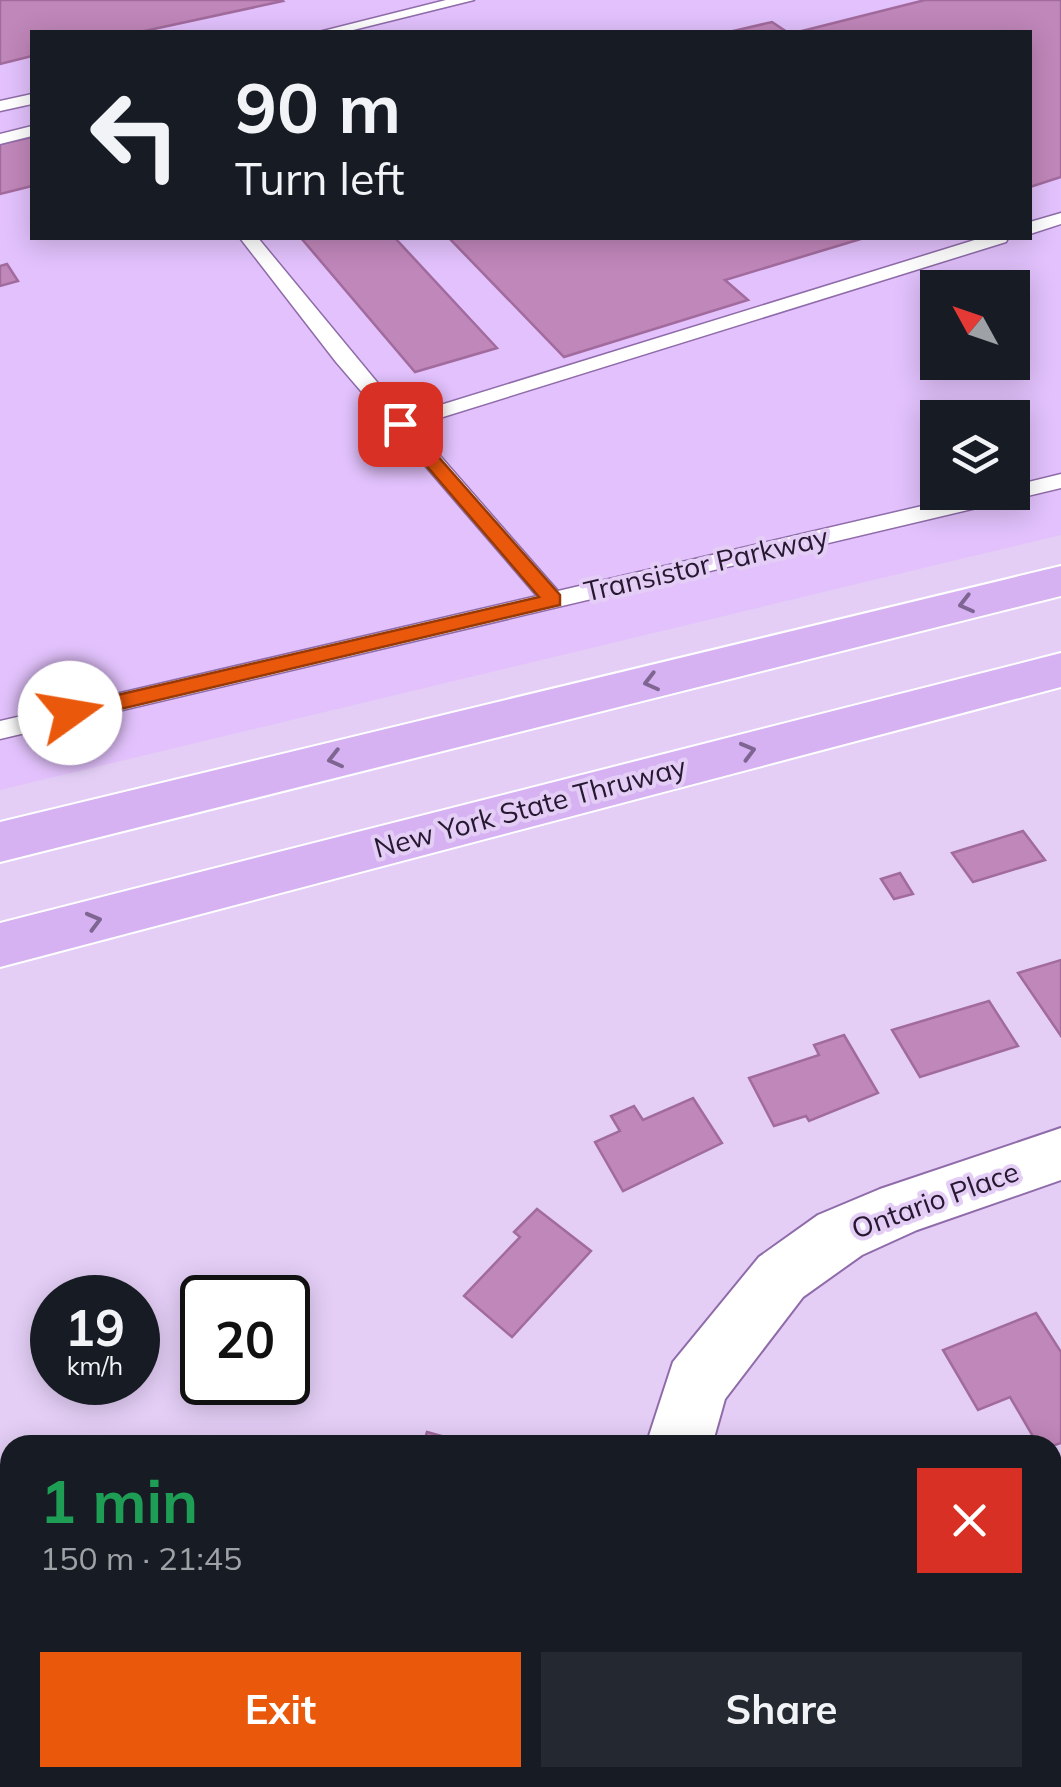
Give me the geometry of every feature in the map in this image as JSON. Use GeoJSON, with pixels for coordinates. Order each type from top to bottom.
{"type":"FeatureCollection","features":[{"type":"Feature","properties":{"kind":"highway"},"geometry":{"type":"LineString","coordinates":[[0,842],[1061,581]]}},
{"type":"Feature","properties":{"kind":"highway","name":"New York State Thruway"},"geometry":{"type":"LineString","coordinates":[[0,946],[1061,670]]}},
{"type":"Feature","properties":{"kind":"street","name":"Ontario Place"},"geometry":{"type":"LineString","coordinates":[[682,1435],[696,1384],[780,1277],[840,1235],[901,1208],[1061,1154]]}},
{"type":"Feature","properties":{"kind":"lane"},"geometry":{"type":"LineString","coordinates":[[400,0],[420,18]]}},
{"type":"Feature","properties":{"kind":"lane"},"geometry":{"type":"LineString","coordinates":[[340,30],[420,18],[466,0]]}},
{"type":"Feature","properties":{"kind":"lane"},"geometry":{"type":"LineString","coordinates":[[0,106],[30,99]]}},
{"type":"Feature","properties":{"kind":"lane"},"geometry":{"type":"LineString","coordinates":[[0,139],[30,132]]}},
{"type":"Feature","properties":{"kind":"lane"},"geometry":{"type":"LineString","coordinates":[[1032,227],[1061,218]]}},
{"type":"Feature","properties":{"kind":"lane"},"geometry":{"type":"LineString","coordinates":[[251,240],[400,424],[553,600]]}},
{"type":"Feature","properties":{"kind":"lane"},"geometry":{"type":"LineString","coordinates":[[400,424],[993,240]]}},
{"type":"Feature","properties":{"kind":"lane","name":"Transistor Parkway"},"geometry":{"type":"LineString","coordinates":[[0,730],[1061,482]]}},
{"type":"Feature","properties":{"kind":"shaded area"},"geometry":{"type":"Polygon","coordinates":[[[0,0],[1061,0],[1061,535],[0,790],[0,0]]]}},
{"type":"Feature","properties":{"kind":"building"},"geometry":{"type":"Polygon","coordinates":[[[0,0],[283,1],[149,30],[30,30],[30,56],[0,64],[0,0]]]}},
{"type":"Feature","properties":{"kind":"building"},"geometry":{"type":"Polygon","coordinates":[[[925,0],[1061,0],[1061,177],[1032,186],[1032,30],[806,30],[925,0]]]}},
{"type":"Feature","properties":{"kind":"building"},"geometry":{"type":"Polygon","coordinates":[[[772,22],[784,30],[738,30],[772,22]]]}},
{"type":"Feature","properties":{"kind":"building"},"geometry":{"type":"Polygon","coordinates":[[[30,137],[30,186],[0,194],[0,144],[30,137]]]}},
{"type":"Feature","properties":{"kind":"building"},"geometry":{"type":"Polygon","coordinates":[[[303,240],[397,240],[497,348],[415,372],[303,240]]]}},
{"type":"Feature","properties":{"kind":"building"},"geometry":{"type":"Polygon","coordinates":[[[451,240],[857,240],[725,280],[748,300],[564,357],[451,240]]]}},
{"type":"Feature","properties":{"kind":"building"},"geometry":{"type":"Polygon","coordinates":[[[7,264],[18,281],[0,286],[0,266],[7,264]]]}},
{"type":"Feature","properties":{"kind":"building"},"geometry":{"type":"Polygon","coordinates":[[[1023,831],[1045,860],[973,882],[952,853],[1023,831]]]}},
{"type":"Feature","properties":{"kind":"building"},"geometry":{"type":"Polygon","coordinates":[[[900,873],[913,894],[894,899],[881,879],[900,873]]]}},
{"type":"Feature","properties":{"kind":"building"},"geometry":{"type":"Polygon","coordinates":[[[1061,960],[1061,1036],[1018,973],[1061,960]]]}},
{"type":"Feature","properties":{"kind":"building"},"geometry":{"type":"Polygon","coordinates":[[[989,1001],[1018,1046],[920,1077],[892,1030],[989,1001]]]}},
{"type":"Feature","properties":{"kind":"building"},"geometry":{"type":"Polygon","coordinates":[[[844,1035],[878,1093],[809,1121],[806,1116],[774,1126],[749,1078],[819,1055],[814,1045],[844,1035]]]}},
{"type":"Feature","properties":{"kind":"building"},"geometry":{"type":"Polygon","coordinates":[[[693,1098],[722,1143],[623,1191],[595,1142],[620,1131],[611,1116],[634,1106],[643,1120],[693,1098]]]}},
{"type":"Feature","properties":{"kind":"building"},"geometry":{"type":"Polygon","coordinates":[[[537,1209],[591,1251],[512,1337],[464,1296],[520,1237],[514,1232],[537,1209]]]}},
{"type":"Feature","properties":{"kind":"building"},"geometry":{"type":"Polygon","coordinates":[[[1036,1313],[1061,1352],[1061,1435],[1032,1435],[1010,1397],[978,1410],[943,1350],[1036,1313]]]}},
{"type":"Feature","properties":{"kind":"route"},"geometry":{"type":"LineString","coordinates":[[70,713],[553,600],[400,424]]}}]}
